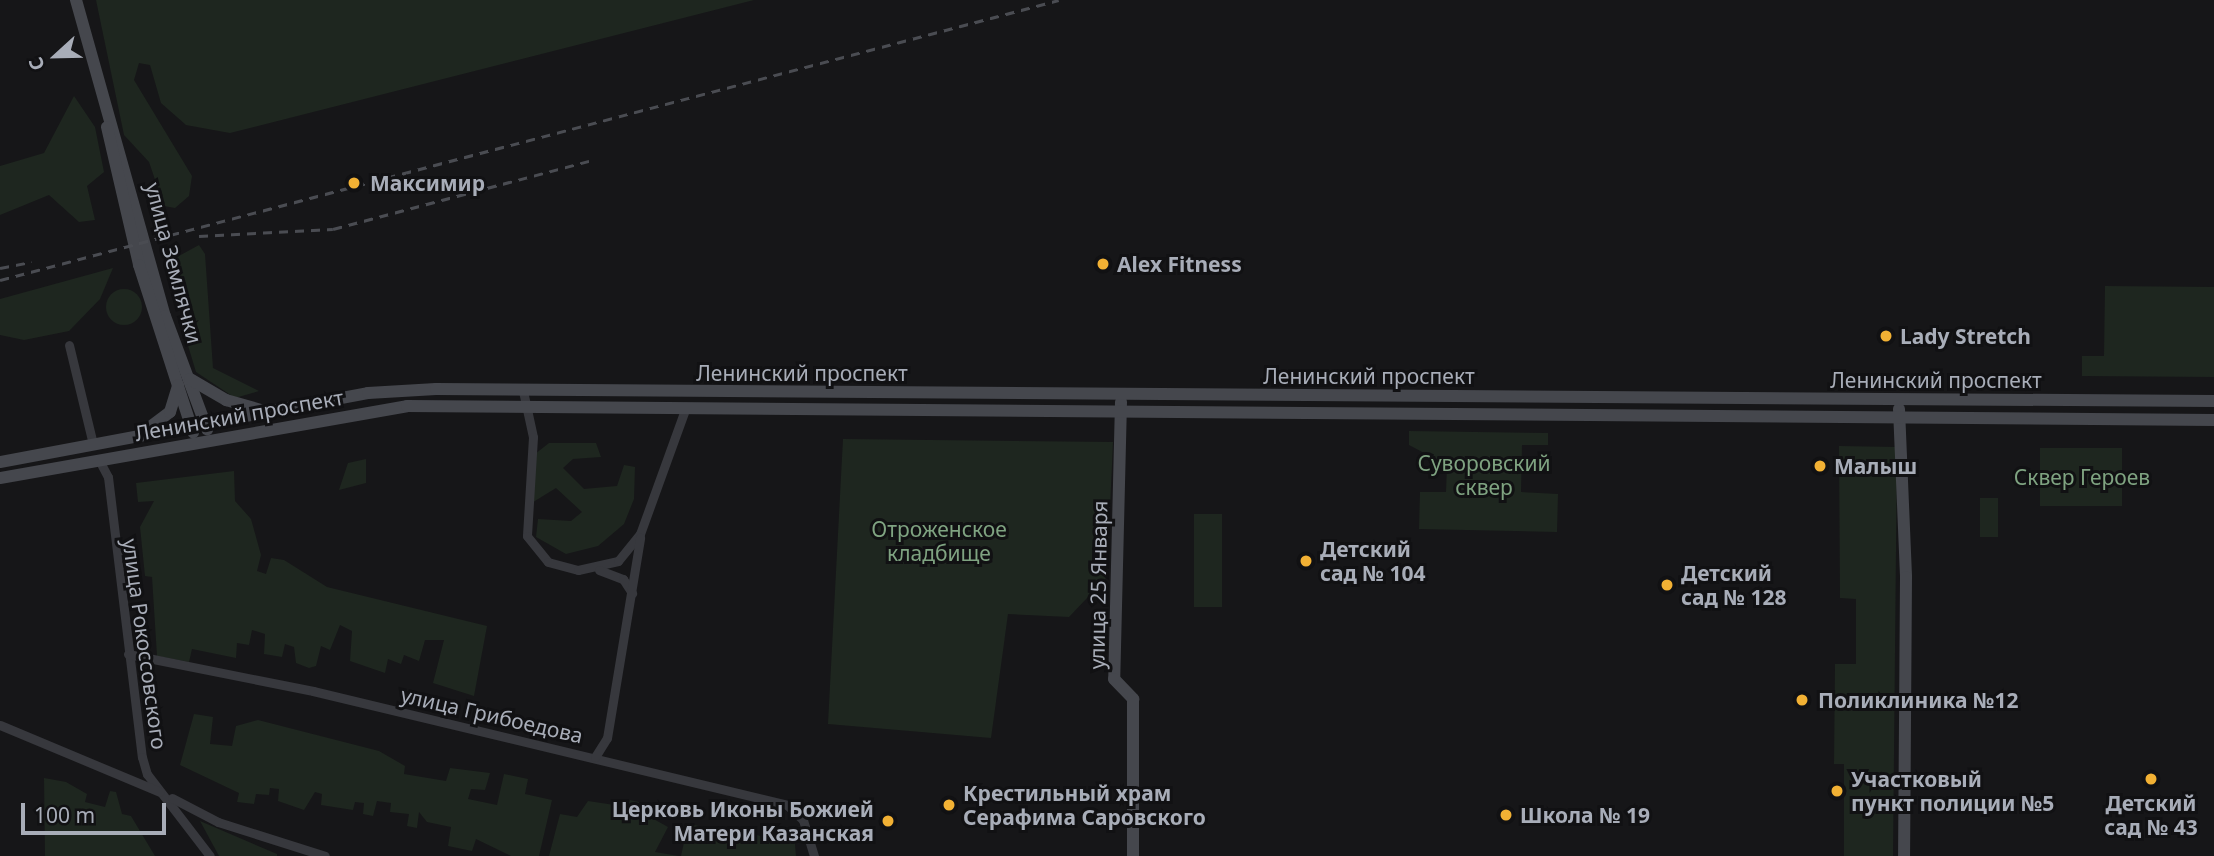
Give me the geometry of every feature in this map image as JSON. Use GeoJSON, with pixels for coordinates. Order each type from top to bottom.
{"type":"FeatureCollection","features":[{"type":"Feature","properties":{"kind":"main road","name":"улица Землячки"},"geometry":{"type":"LineString","coordinates":[[76,0],[102,96],[118,185],[183,382],[195,442]]}},
{"type":"Feature","properties":{"kind":"main road","name":"улица Землячки"},"geometry":{"type":"LineString","coordinates":[[183,382],[206,422],[210,440]]}},
{"type":"Feature","properties":{"kind":"main road"},"geometry":{"type":"LineString","coordinates":[[134,436],[170,412],[183,382],[226,400],[273,410]]}},
{"type":"Feature","properties":{"kind":"main road","name":"Ленинский проспект"},"geometry":{"type":"LineString","coordinates":[[0,462],[206,422],[391,391],[2214,401]]}},
{"type":"Feature","properties":{"kind":"main road"},"geometry":{"type":"LineString","coordinates":[[685,410],[686,398],[719,392]]}},
{"type":"Feature","properties":{"kind":"main road","name":"улица 25 Января"},"geometry":{"type":"LineString","coordinates":[[1122,393],[1114,678],[1133,699],[1133,856]]}},
{"type":"Feature","properties":{"kind":"main road"},"geometry":{"type":"LineString","coordinates":[[1896,398],[1901,416],[1904,856]]}},
{"type":"Feature","properties":{"kind":"main road","name":"Ленинский проспект"},"geometry":{"type":"LineString","coordinates":[[0,478],[407,406],[685,410],[1121,409],[2214,419]]}},
{"type":"Feature","properties":{"kind":"street"},"geometry":{"type":"LineString","coordinates":[[69,345],[93,444]]}},
{"type":"Feature","properties":{"kind":"street"},"geometry":{"type":"LineString","coordinates":[[523,391],[528,409],[528,542],[548,562],[596,569],[623,579],[632,594]]}},
{"type":"Feature","properties":{"kind":"street"},"geometry":{"type":"LineString","coordinates":[[595,757],[607,738],[640,534],[685,410]]}},
{"type":"Feature","properties":{"kind":"street","name":"улица Рокоссовского"},"geometry":{"type":"LineString","coordinates":[[99,460],[108,477],[142,757],[161,792],[210,856]]}},
{"type":"Feature","properties":{"kind":"street"},"geometry":{"type":"LineString","coordinates":[[596,569],[618,561],[640,534]]}},
{"type":"Feature","properties":{"kind":"street","name":"улица Грибоедова"},"geometry":{"type":"LineString","coordinates":[[128,654],[595,757],[787,805],[803,820],[814,856]]}},
{"type":"Feature","properties":{"kind":"street"},"geometry":{"type":"LineString","coordinates":[[0,725],[161,792],[218,822],[325,856]]}},
{"type":"Feature","properties":{"kind":"green space"},"geometry":{"type":"Polygon","coordinates":[[[96,0],[754,0],[230,133],[186,125],[161,103],[150,65],[139,63],[134,80],[192,176],[189,196],[175,208],[164,206],[149,162],[124,135],[96,0]]]}},
{"type":"Feature","properties":{"kind":"green space"},"geometry":{"type":"Polygon","coordinates":[[[74,96],[95,127],[104,172],[87,186],[95,220],[79,222],[49,195],[0,215],[0,166],[44,153],[74,96]]]}},
{"type":"Feature","properties":{"kind":"green space"},"geometry":{"type":"Polygon","coordinates":[[[199,245],[205,254],[213,368],[259,391],[235,398],[196,372],[183,329],[177,257],[199,245]]]}},
{"type":"Feature","properties":{"kind":"green space"},"geometry":{"type":"Polygon","coordinates":[[[113,268],[100,299],[69,331],[24,340],[0,335],[0,299],[113,268]]]}},
{"type":"Feature","properties":{"kind":"green space"},"geometry":{"type":"Polygon","coordinates":[[[2105,286],[2214,287],[2214,377],[2082,376],[2082,356],[2104,356],[2105,286]]]}},
{"type":"Feature","properties":{"kind":"green space"},"geometry":{"type":"Polygon","coordinates":[[[124,289],[137,294],[142,307],[137,320],[124,325],[111,320],[106,307],[111,294],[124,289]]]}},
{"type":"Feature","properties":{"kind":"green space","name":"Суворовский сквер"},"geometry":{"type":"Polygon","coordinates":[[[1409,431],[1548,433],[1548,445],[1522,445],[1521,492],[1558,494],[1557,532],[1419,529],[1420,492],[1446,492],[1447,465],[1409,445],[1409,431]]]}},
{"type":"Feature","properties":{"kind":"green space","name":"Отроженское кладбище"},"geometry":{"type":"Polygon","coordinates":[[[843,439],[1113,442],[1107,577],[1069,617],[1008,614],[991,738],[828,724],[843,439]]]}},
{"type":"Feature","properties":{"kind":"green space"},"geometry":{"type":"Polygon","coordinates":[[[549,443],[596,443],[601,457],[573,459],[563,468],[584,489],[617,486],[624,465],[635,467],[634,499],[624,524],[598,546],[566,554],[536,537],[538,519],[571,521],[582,512],[556,488],[530,504],[535,454],[549,443]]]}},
{"type":"Feature","properties":{"kind":"green space"},"geometry":{"type":"Polygon","coordinates":[[[1839,446],[1897,447],[1893,856],[1844,856],[1844,764],[1834,764],[1835,664],[1856,664],[1856,599],[1840,598],[1839,446]]]}},
{"type":"Feature","properties":{"kind":"green space","name":"Сквер Героев"},"geometry":{"type":"Polygon","coordinates":[[[2040,448],[2122,448],[2122,506],[2040,506],[2040,448]]]}},
{"type":"Feature","properties":{"kind":"green space"},"geometry":{"type":"Polygon","coordinates":[[[366,459],[366,483],[339,490],[348,463],[366,459]]]}},
{"type":"Feature","properties":{"kind":"green space"},"geometry":{"type":"Polygon","coordinates":[[[234,471],[235,501],[251,519],[261,555],[257,571],[266,574],[271,558],[284,560],[327,587],[487,626],[474,696],[433,683],[444,640],[425,640],[419,661],[404,655],[401,664],[388,659],[385,673],[350,661],[352,631],[340,625],[330,650],[321,646],[316,666],[309,668],[296,663],[294,647],[285,644],[282,657],[264,654],[265,634],[252,630],[249,645],[237,643],[236,658],[192,649],[189,662],[157,656],[152,577],[145,576],[140,527],[154,501],[138,502],[136,483],[234,471]]]}},
{"type":"Feature","properties":{"kind":"green space"},"geometry":{"type":"Polygon","coordinates":[[[1980,498],[1998,498],[1998,537],[1980,537],[1980,498]]]}},
{"type":"Feature","properties":{"kind":"green space"},"geometry":{"type":"Polygon","coordinates":[[[1194,514],[1222,514],[1222,607],[1194,607],[1194,514]]]}},
{"type":"Feature","properties":{"kind":"green space"},"geometry":{"type":"Polygon","coordinates":[[[194,714],[213,717],[210,744],[232,746],[236,726],[258,720],[379,751],[405,766],[404,774],[446,781],[450,768],[490,773],[485,790],[471,789],[468,799],[497,805],[504,774],[528,779],[525,794],[552,800],[539,856],[511,856],[476,839],[472,851],[448,846],[451,827],[427,822],[419,812],[417,828],[407,826],[409,814],[390,812],[391,803],[377,801],[373,816],[363,814],[364,803],[355,802],[353,810],[321,805],[322,794],[315,792],[304,810],[278,801],[279,789],[270,788],[269,795],[256,794],[254,804],[237,802],[239,793],[180,765],[194,714]]]}},
{"type":"Feature","properties":{"kind":"green space"},"geometry":{"type":"Polygon","coordinates":[[[44,778],[66,782],[87,794],[85,802],[105,807],[110,791],[116,792],[122,814],[131,816],[155,856],[45,856],[44,778]]]}},
{"type":"Feature","properties":{"kind":"green space"},"geometry":{"type":"Polygon","coordinates":[[[630,800],[643,803],[641,812],[668,827],[655,852],[679,856],[549,856],[560,814],[577,817],[588,801],[628,807],[630,800]]]}},
{"type":"Feature","properties":{"kind":"green space"},"geometry":{"type":"Polygon","coordinates":[[[200,821],[277,854],[277,856],[219,856],[200,821]]]}},
{"type":"Feature","properties":{"kind":"green space"},"geometry":{"type":"Polygon","coordinates":[[[688,824],[699,826],[698,833],[754,844],[757,835],[781,842],[785,829],[794,833],[796,856],[681,856],[688,824]]]}},
{"type":"Feature","properties":{"kind":"railway"},"geometry":{"type":"LineString","coordinates":[[0,280],[1059,0]]}},
{"type":"Feature","properties":{"kind":"railway"},"geometry":{"type":"LineString","coordinates":[[199,236],[333,229],[589,161]]}},
{"type":"Feature","properties":{"kind":"railway"},"geometry":{"type":"LineString","coordinates":[[0,268],[31,262]]}},
{"type":"Feature","properties":{"kind":"place","name":"Максимир"},"geometry":{"type":"Point","coordinates":[354,183]}},
{"type":"Feature","properties":{"kind":"place","name":"Alex Fitness"},"geometry":{"type":"Point","coordinates":[1103,264]}},
{"type":"Feature","properties":{"kind":"place","name":"Lady Stretch"},"geometry":{"type":"Point","coordinates":[1886,336]}},
{"type":"Feature","properties":{"kind":"place","name":"Малыш"},"geometry":{"type":"Point","coordinates":[1820,466]}},
{"type":"Feature","properties":{"kind":"place","name":"Детский сад № 104"},"geometry":{"type":"Point","coordinates":[1306,561]}},
{"type":"Feature","properties":{"kind":"place","name":"Детский сад № 128"},"geometry":{"type":"Point","coordinates":[1667,585]}},
{"type":"Feature","properties":{"kind":"place","name":"Поликлиника №12"},"geometry":{"type":"Point","coordinates":[1802,700]}},
{"type":"Feature","properties":{"kind":"place","name":"Детский сад № 43"},"geometry":{"type":"Point","coordinates":[2151,779]}},
{"type":"Feature","properties":{"kind":"place","name":"Участковый пункт полиции №5"},"geometry":{"type":"Point","coordinates":[1837,791]}},
{"type":"Feature","properties":{"kind":"place","name":"Крестильный храм Серафима Саровского"},"geometry":{"type":"Point","coordinates":[949,805]}},
{"type":"Feature","properties":{"kind":"place","name":"Школа № 19"},"geometry":{"type":"Point","coordinates":[1506,815]}},
{"type":"Feature","properties":{"kind":"place","name":"Церковь Иконы Божией Матери Казанская"},"geometry":{"type":"Point","coordinates":[888,821]}}]}
